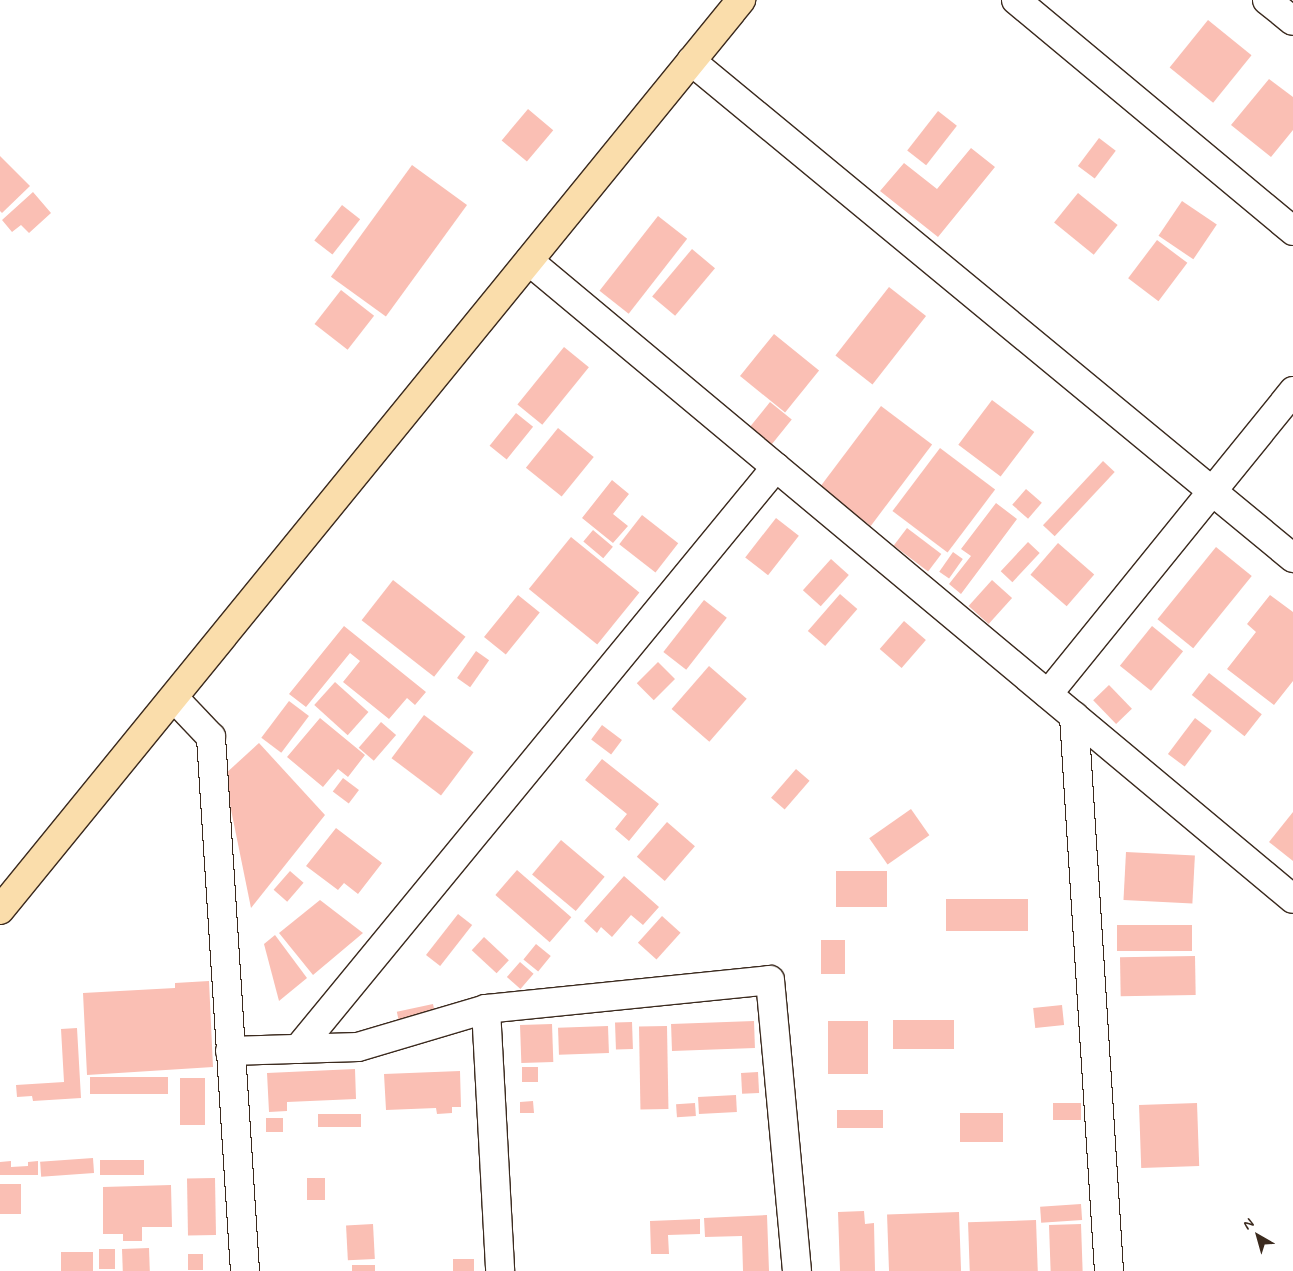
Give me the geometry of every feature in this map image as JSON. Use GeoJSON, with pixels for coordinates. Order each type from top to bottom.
{"type":"FeatureCollection","features":[{"type":"Feature","properties":{"kind":"main road"},"geometry":{"type":"LineString","coordinates":[[0,910],[175,699],[740,0]]}},
{"type":"Feature","properties":{"kind":"street"},"geometry":{"type":"LineString","coordinates":[[1016,0],[1293,231]]}},
{"type":"Feature","properties":{"kind":"street"},"geometry":{"type":"LineString","coordinates":[[1267,0],[1293,22]]}},
{"type":"Feature","properties":{"kind":"street"},"geometry":{"type":"LineString","coordinates":[[691,61],[1293,558]]}},
{"type":"Feature","properties":{"kind":"street"},"geometry":{"type":"LineString","coordinates":[[529,261],[1293,899]]}},
{"type":"Feature","properties":{"kind":"street"},"geometry":{"type":"LineString","coordinates":[[1048,694],[1293,391]]}},
{"type":"Feature","properties":{"kind":"street"},"geometry":{"type":"LineString","coordinates":[[298,1049],[776,467]]}},
{"type":"Feature","properties":{"kind":"street"},"geometry":{"type":"LineString","coordinates":[[175,699],[211,737],[244,1271]]}},
{"type":"Feature","properties":{"kind":"street"},"geometry":{"type":"LineString","coordinates":[[1074,716],[1109,1271]]}},
{"type":"Feature","properties":{"kind":"street"},"geometry":{"type":"LineString","coordinates":[[230,1051],[358,1047],[486,1009],[770,980],[796,1271]]}},
{"type":"Feature","properties":{"kind":"street"},"geometry":{"type":"LineString","coordinates":[[486,1009],[500,1271]]}},
{"type":"Feature","properties":{"kind":"building"},"geometry":{"type":"Polygon","coordinates":[[[1208,20],[1252,55],[1213,103],[1170,67],[1208,20]]]}},
{"type":"Feature","properties":{"kind":"building"},"geometry":{"type":"Polygon","coordinates":[[[1269,79],[1293,97],[1293,130],[1271,157],[1231,125],[1269,79]]]}},
{"type":"Feature","properties":{"kind":"building"},"geometry":{"type":"Polygon","coordinates":[[[528,109],[553,130],[527,162],[502,140],[528,109]]]}},
{"type":"Feature","properties":{"kind":"building"},"geometry":{"type":"Polygon","coordinates":[[[938,111],[957,126],[926,165],[907,150],[938,111]]]}},
{"type":"Feature","properties":{"kind":"building"},"geometry":{"type":"Polygon","coordinates":[[[1099,138],[1116,151],[1095,179],[1078,166],[1099,138]]]}},
{"type":"Feature","properties":{"kind":"building"},"geometry":{"type":"Polygon","coordinates":[[[971,148],[995,167],[938,237],[880,191],[904,163],[937,189],[971,148]]]}},
{"type":"Feature","properties":{"kind":"building"},"geometry":{"type":"Polygon","coordinates":[[[0,156],[30,186],[2,213],[0,211],[0,156]]]}},
{"type":"Feature","properties":{"kind":"building"},"geometry":{"type":"Polygon","coordinates":[[[412,165],[467,205],[386,317],[331,277],[412,165]]]}},
{"type":"Feature","properties":{"kind":"building"},"geometry":{"type":"Polygon","coordinates":[[[33,192],[51,213],[29,233],[21,225],[12,232],[2,220],[33,192]]]}},
{"type":"Feature","properties":{"kind":"building"},"geometry":{"type":"Polygon","coordinates":[[[1078,193],[1118,225],[1094,255],[1054,223],[1078,193]]]}},
{"type":"Feature","properties":{"kind":"building"},"geometry":{"type":"Polygon","coordinates":[[[1182,201],[1217,224],[1193,259],[1159,236],[1182,201]]]}},
{"type":"Feature","properties":{"kind":"building"},"geometry":{"type":"Polygon","coordinates":[[[342,205],[360,219],[332,255],[314,240],[342,205]]]}},
{"type":"Feature","properties":{"kind":"building"},"geometry":{"type":"Polygon","coordinates":[[[658,216],[687,239],[629,314],[600,291],[658,216]]]}},
{"type":"Feature","properties":{"kind":"building"},"geometry":{"type":"Polygon","coordinates":[[[1157,240],[1187,263],[1158,301],[1128,278],[1157,240]]]}},
{"type":"Feature","properties":{"kind":"building"},"geometry":{"type":"Polygon","coordinates":[[[692,249],[715,268],[675,316],[652,296],[692,249]]]}},
{"type":"Feature","properties":{"kind":"building"},"geometry":{"type":"Polygon","coordinates":[[[889,287],[926,316],[872,384],[835,356],[889,287]]]}},
{"type":"Feature","properties":{"kind":"building"},"geometry":{"type":"Polygon","coordinates":[[[341,290],[374,316],[348,350],[315,324],[341,290]]]}},
{"type":"Feature","properties":{"kind":"building"},"geometry":{"type":"Polygon","coordinates":[[[774,334],[819,371],[785,412],[740,376],[774,334]]]}},
{"type":"Feature","properties":{"kind":"building"},"geometry":{"type":"Polygon","coordinates":[[[564,347],[589,367],[542,425],[517,405],[564,347]]]}},
{"type":"Feature","properties":{"kind":"building"},"geometry":{"type":"Polygon","coordinates":[[[992,400],[1034,432],[1001,477],[958,445],[992,400]]]}},
{"type":"Feature","properties":{"kind":"building"},"geometry":{"type":"Polygon","coordinates":[[[770,402],[792,420],[771,445],[749,428],[770,402]]]}},
{"type":"Feature","properties":{"kind":"building"},"geometry":{"type":"Polygon","coordinates":[[[881,406],[932,445],[871,526],[820,487],[881,406]]]}},
{"type":"Feature","properties":{"kind":"building"},"geometry":{"type":"Polygon","coordinates":[[[516,413],[533,427],[507,459],[490,446],[516,413]]]}},
{"type":"Feature","properties":{"kind":"building"},"geometry":{"type":"Polygon","coordinates":[[[558,428],[594,457],[562,497],[526,468],[558,428]]]}},
{"type":"Feature","properties":{"kind":"building"},"geometry":{"type":"Polygon","coordinates":[[[940,448],[995,490],[948,553],[892,511],[940,448]]]}},
{"type":"Feature","properties":{"kind":"building"},"geometry":{"type":"Polygon","coordinates":[[[1103,461],[1115,472],[1055,536],[1043,525],[1103,461]]]}},
{"type":"Feature","properties":{"kind":"building"},"geometry":{"type":"Polygon","coordinates":[[[612,480],[629,494],[613,514],[628,526],[613,543],[582,518],[612,480]]]}},
{"type":"Feature","properties":{"kind":"building"},"geometry":{"type":"Polygon","coordinates":[[[1026,489],[1042,503],[1028,519],[1012,505],[1026,489]]]}},
{"type":"Feature","properties":{"kind":"building"},"geometry":{"type":"Polygon","coordinates":[[[996,503],[1017,519],[961,594],[949,584],[971,556],[961,549],[996,503]]]}},
{"type":"Feature","properties":{"kind":"building"},"geometry":{"type":"Polygon","coordinates":[[[642,515],[678,543],[655,572],[619,544],[642,515]]]}},
{"type":"Feature","properties":{"kind":"building"},"geometry":{"type":"Polygon","coordinates":[[[776,518],[799,536],[768,575],[745,557],[776,518]]]}},
{"type":"Feature","properties":{"kind":"building"},"geometry":{"type":"Polygon","coordinates":[[[907,528],[941,554],[928,571],[894,546],[907,528]]]}},
{"type":"Feature","properties":{"kind":"building"},"geometry":{"type":"Polygon","coordinates":[[[593,530],[613,547],[603,558],[583,541],[593,530]]]}},
{"type":"Feature","properties":{"kind":"building"},"geometry":{"type":"Polygon","coordinates":[[[571,537],[639,592],[597,644],[529,589],[571,537]]]}},
{"type":"Feature","properties":{"kind":"building"},"geometry":{"type":"Polygon","coordinates":[[[1028,542],[1040,553],[1012,582],[1001,571],[1028,542]]]}},
{"type":"Feature","properties":{"kind":"building"},"geometry":{"type":"Polygon","coordinates":[[[1058,543],[1094,574],[1067,606],[1030,575],[1058,543]]]}},
{"type":"Feature","properties":{"kind":"building"},"geometry":{"type":"Polygon","coordinates":[[[1216,547],[1252,576],[1193,648],[1157,619],[1216,547]]]}},
{"type":"Feature","properties":{"kind":"building"},"geometry":{"type":"Polygon","coordinates":[[[953,552],[963,559],[949,579],[939,572],[953,552]]]}},
{"type":"Feature","properties":{"kind":"building"},"geometry":{"type":"Polygon","coordinates":[[[831,559],[849,575],[821,606],[803,590],[831,559]]]}},
{"type":"Feature","properties":{"kind":"building"},"geometry":{"type":"Polygon","coordinates":[[[393,580],[465,637],[434,677],[362,620],[393,580]]]}},
{"type":"Feature","properties":{"kind":"building"},"geometry":{"type":"Polygon","coordinates":[[[992,580],[1012,598],[989,624],[969,606],[992,580]]]}},
{"type":"Feature","properties":{"kind":"building"},"geometry":{"type":"Polygon","coordinates":[[[840,594],[857,609],[825,646],[808,631],[840,594]]]}},
{"type":"Feature","properties":{"kind":"building"},"geometry":{"type":"Polygon","coordinates":[[[518,595],[540,613],[506,655],[484,637],[518,595]]]}},
{"type":"Feature","properties":{"kind":"building"},"geometry":{"type":"Polygon","coordinates":[[[1270,595],[1293,612],[1293,681],[1274,705],[1227,669],[1256,632],[1247,624],[1270,595]]]}},
{"type":"Feature","properties":{"kind":"building"},"geometry":{"type":"Polygon","coordinates":[[[704,600],[727,618],[686,670],[663,652],[704,600]]]}},
{"type":"Feature","properties":{"kind":"building"},"geometry":{"type":"Polygon","coordinates":[[[904,621],[926,640],[902,668],[880,649],[904,621]]]}},
{"type":"Feature","properties":{"kind":"building"},"geometry":{"type":"Polygon","coordinates":[[[344,626],[426,692],[415,705],[407,698],[389,719],[343,682],[360,661],[350,653],[306,707],[289,694],[344,626]]]}},
{"type":"Feature","properties":{"kind":"building"},"geometry":{"type":"Polygon","coordinates":[[[1152,626],[1183,651],[1151,691],[1120,666],[1152,626]]]}},
{"type":"Feature","properties":{"kind":"building"},"geometry":{"type":"Polygon","coordinates":[[[476,651],[489,660],[470,687],[457,678],[476,651]]]}},
{"type":"Feature","properties":{"kind":"building"},"geometry":{"type":"Polygon","coordinates":[[[658,662],[675,679],[654,700],[637,683],[658,662]]]}},
{"type":"Feature","properties":{"kind":"building"},"geometry":{"type":"Polygon","coordinates":[[[709,666],[747,699],[709,742],[672,709],[709,666]]]}},
{"type":"Feature","properties":{"kind":"building"},"geometry":{"type":"Polygon","coordinates":[[[1209,673],[1262,714],[1245,736],[1192,695],[1209,673]]]}},
{"type":"Feature","properties":{"kind":"building"},"geometry":{"type":"Polygon","coordinates":[[[335,682],[368,712],[348,735],[314,705],[335,682]]]}},
{"type":"Feature","properties":{"kind":"building"},"geometry":{"type":"Polygon","coordinates":[[[1109,685],[1132,709],[1116,724],[1093,700],[1109,685]]]}},
{"type":"Feature","properties":{"kind":"building"},"geometry":{"type":"Polygon","coordinates":[[[289,701],[309,716],[281,753],[261,738],[289,701]]]}},
{"type":"Feature","properties":{"kind":"building"},"geometry":{"type":"Polygon","coordinates":[[[424,715],[474,752],[441,795],[392,758],[424,715]]]}},
{"type":"Feature","properties":{"kind":"building"},"geometry":{"type":"Polygon","coordinates":[[[320,718],[365,755],[348,777],[338,769],[323,787],[287,757],[320,718]]]}},
{"type":"Feature","properties":{"kind":"building"},"geometry":{"type":"Polygon","coordinates":[[[1195,718],[1212,731],[1185,767],[1168,754],[1195,718]]]}},
{"type":"Feature","properties":{"kind":"building"},"geometry":{"type":"Polygon","coordinates":[[[381,722],[396,735],[374,761],[359,748],[381,722]]]}},
{"type":"Feature","properties":{"kind":"building"},"geometry":{"type":"Polygon","coordinates":[[[602,725],[622,740],[611,754],[591,739],[602,725]]]}},
{"type":"Feature","properties":{"kind":"building"},"geometry":{"type":"Polygon","coordinates":[[[259,743],[325,815],[251,908],[224,775],[259,743]]]}},
{"type":"Feature","properties":{"kind":"building"},"geometry":{"type":"Polygon","coordinates":[[[602,759],[659,804],[629,841],[615,829],[627,814],[585,780],[602,759]]]}},
{"type":"Feature","properties":{"kind":"building"},"geometry":{"type":"Polygon","coordinates":[[[796,769],[810,781],[785,809],[771,798],[796,769]]]}},
{"type":"Feature","properties":{"kind":"building"},"geometry":{"type":"Polygon","coordinates":[[[343,778],[359,790],[349,804],[333,792],[343,778]]]}},
{"type":"Feature","properties":{"kind":"building"},"geometry":{"type":"Polygon","coordinates":[[[911,809],[929,835],[888,864],[869,838],[911,809]]]}},
{"type":"Feature","properties":{"kind":"building"},"geometry":{"type":"Polygon","coordinates":[[[1293,812],[1293,861],[1269,842],[1293,812]]]}},
{"type":"Feature","properties":{"kind":"building"},"geometry":{"type":"Polygon","coordinates":[[[667,822],[695,846],[665,881],[637,857],[667,822]]]}},
{"type":"Feature","properties":{"kind":"building"},"geometry":{"type":"Polygon","coordinates":[[[336,828],[382,863],[358,894],[344,883],[338,890],[306,866],[336,828]]]}},
{"type":"Feature","properties":{"kind":"building"},"geometry":{"type":"Polygon","coordinates":[[[561,840],[605,877],[576,911],[532,874],[561,840]]]}},
{"type":"Feature","properties":{"kind":"building"},"geometry":{"type":"Polygon","coordinates":[[[1126,852],[1195,856],[1192,904],[1123,900],[1126,852]]]}},
{"type":"Feature","properties":{"kind":"building"},"geometry":{"type":"Polygon","coordinates":[[[517,870],[571,917],[550,942],[495,895],[517,870]]]}},
{"type":"Feature","properties":{"kind":"building"},"geometry":{"type":"Polygon","coordinates":[[[290,871],[304,883],[287,902],[274,890],[290,871]]]}},
{"type":"Feature","properties":{"kind":"building"},"geometry":{"type":"Polygon","coordinates":[[[836,871],[887,871],[887,907],[836,907],[836,871]]]}},
{"type":"Feature","properties":{"kind":"building"},"geometry":{"type":"Polygon","coordinates":[[[624,876],[659,907],[643,925],[631,915],[612,937],[601,927],[597,933],[584,921],[624,876]]]}},
{"type":"Feature","properties":{"kind":"building"},"geometry":{"type":"Polygon","coordinates":[[[946,899],[1028,899],[1028,931],[946,931],[946,899]]]}},
{"type":"Feature","properties":{"kind":"building"},"geometry":{"type":"Polygon","coordinates":[[[320,900],[363,933],[313,975],[279,933],[320,900]]]}},
{"type":"Feature","properties":{"kind":"building"},"geometry":{"type":"Polygon","coordinates":[[[458,914],[472,925],[440,966],[426,955],[458,914]]]}},
{"type":"Feature","properties":{"kind":"building"},"geometry":{"type":"Polygon","coordinates":[[[662,916],[681,933],[656,959],[638,943],[662,916]]]}},
{"type":"Feature","properties":{"kind":"building"},"geometry":{"type":"Polygon","coordinates":[[[1117,925],[1192,925],[1192,951],[1117,951],[1117,925]]]}},
{"type":"Feature","properties":{"kind":"building"},"geometry":{"type":"Polygon","coordinates":[[[275,935],[307,978],[279,1001],[264,944],[275,935]]]}},
{"type":"Feature","properties":{"kind":"building"},"geometry":{"type":"Polygon","coordinates":[[[484,937],[509,960],[497,973],[472,950],[484,937]]]}},
{"type":"Feature","properties":{"kind":"building"},"geometry":{"type":"Polygon","coordinates":[[[821,940],[845,940],[845,974],[821,974],[821,940]]]}},
{"type":"Feature","properties":{"kind":"building"},"geometry":{"type":"Polygon","coordinates":[[[536,944],[551,956],[538,972],[523,960],[536,944]]]}},
{"type":"Feature","properties":{"kind":"building"},"geometry":{"type":"Polygon","coordinates":[[[1195,956],[1196,995],[1121,996],[1120,957],[1195,956]]]}},
{"type":"Feature","properties":{"kind":"building"},"geometry":{"type":"Polygon","coordinates":[[[520,962],[534,974],[520,989],[507,977],[520,962]]]}},
{"type":"Feature","properties":{"kind":"building"},"geometry":{"type":"Polygon","coordinates":[[[209,981],[213,1067],[87,1075],[83,993],[175,988],[175,983],[209,981]]]}},
{"type":"Feature","properties":{"kind":"building"},"geometry":{"type":"Polygon","coordinates":[[[433,1004],[436,1018],[400,1025],[397,1012],[433,1004]]]}},
{"type":"Feature","properties":{"kind":"building"},"geometry":{"type":"Polygon","coordinates":[[[1062,1005],[1064,1025],[1035,1028],[1033,1008],[1062,1005]]]}},
{"type":"Feature","properties":{"kind":"building"},"geometry":{"type":"Polygon","coordinates":[[[893,1020],[954,1020],[954,1049],[893,1049],[893,1020]]]}},
{"type":"Feature","properties":{"kind":"building"},"geometry":{"type":"Polygon","coordinates":[[[754,1021],[755,1048],[672,1051],[671,1024],[754,1021]]]}},
{"type":"Feature","properties":{"kind":"building"},"geometry":{"type":"Polygon","coordinates":[[[828,1021],[868,1021],[868,1074],[828,1074],[828,1021]]]}},
{"type":"Feature","properties":{"kind":"building"},"geometry":{"type":"Polygon","coordinates":[[[632,1022],[633,1049],[616,1050],[615,1023],[632,1022]]]}},
{"type":"Feature","properties":{"kind":"building"},"geometry":{"type":"Polygon","coordinates":[[[552,1024],[553,1062],[521,1063],[520,1025],[552,1024]]]}},
{"type":"Feature","properties":{"kind":"building"},"geometry":{"type":"Polygon","coordinates":[[[608,1026],[609,1053],[559,1055],[558,1028],[608,1026]]]}},
{"type":"Feature","properties":{"kind":"building"},"geometry":{"type":"Polygon","coordinates":[[[639,1026],[667,1026],[668,1109],[640,1109],[639,1026]]]}},
{"type":"Feature","properties":{"kind":"building"},"geometry":{"type":"Polygon","coordinates":[[[77,1028],[81,1098],[33,1101],[32,1096],[17,1097],[16,1085],[64,1082],[61,1029],[77,1028]]]}},
{"type":"Feature","properties":{"kind":"building"},"geometry":{"type":"Polygon","coordinates":[[[522,1067],[538,1067],[538,1082],[522,1082],[522,1067]]]}},
{"type":"Feature","properties":{"kind":"building"},"geometry":{"type":"Polygon","coordinates":[[[355,1069],[356,1099],[287,1102],[287,1111],[269,1112],[267,1073],[355,1069]]]}},
{"type":"Feature","properties":{"kind":"building"},"geometry":{"type":"Polygon","coordinates":[[[460,1071],[461,1107],[452,1107],[452,1113],[437,1114],[436,1108],[386,1110],[384,1074],[460,1071]]]}},
{"type":"Feature","properties":{"kind":"building"},"geometry":{"type":"Polygon","coordinates":[[[758,1072],[759,1093],[742,1094],[741,1073],[758,1072]]]}},
{"type":"Feature","properties":{"kind":"building"},"geometry":{"type":"Polygon","coordinates":[[[90,1077],[168,1077],[168,1094],[90,1094],[90,1077]]]}},
{"type":"Feature","properties":{"kind":"building"},"geometry":{"type":"Polygon","coordinates":[[[180,1078],[205,1078],[205,1125],[180,1125],[180,1078]]]}},
{"type":"Feature","properties":{"kind":"building"},"geometry":{"type":"Polygon","coordinates":[[[736,1095],[737,1112],[699,1114],[698,1097],[736,1095]]]}},
{"type":"Feature","properties":{"kind":"building"},"geometry":{"type":"Polygon","coordinates":[[[533,1101],[534,1113],[520,1113],[520,1102],[533,1101]]]}},
{"type":"Feature","properties":{"kind":"building"},"geometry":{"type":"Polygon","coordinates":[[[695,1103],[696,1116],[677,1117],[676,1104],[695,1103]]]}},
{"type":"Feature","properties":{"kind":"building"},"geometry":{"type":"Polygon","coordinates":[[[1053,1103],[1081,1103],[1081,1120],[1053,1120],[1053,1103]]]}},
{"type":"Feature","properties":{"kind":"building"},"geometry":{"type":"Polygon","coordinates":[[[1197,1103],[1199,1166],[1141,1168],[1139,1105],[1197,1103]]]}},
{"type":"Feature","properties":{"kind":"building"},"geometry":{"type":"Polygon","coordinates":[[[837,1110],[883,1110],[883,1128],[837,1128],[837,1110]]]}},
{"type":"Feature","properties":{"kind":"building"},"geometry":{"type":"Polygon","coordinates":[[[960,1113],[1003,1113],[1003,1142],[960,1142],[960,1113]]]}},
{"type":"Feature","properties":{"kind":"building"},"geometry":{"type":"Polygon","coordinates":[[[318,1114],[361,1114],[361,1127],[318,1127],[318,1114]]]}},
{"type":"Feature","properties":{"kind":"building"},"geometry":{"type":"Polygon","coordinates":[[[266,1118],[283,1118],[283,1132],[266,1132],[266,1118]]]}},
{"type":"Feature","properties":{"kind":"building"},"geometry":{"type":"Polygon","coordinates":[[[93,1158],[94,1173],[41,1177],[40,1162],[93,1158]]]}},
{"type":"Feature","properties":{"kind":"building"},"geometry":{"type":"Polygon","coordinates":[[[100,1160],[144,1160],[144,1175],[100,1175],[100,1160]]]}},
{"type":"Feature","properties":{"kind":"building"},"geometry":{"type":"Polygon","coordinates":[[[11,1161],[11,1167],[28,1166],[28,1162],[38,1161],[38,1175],[0,1175],[0,1162],[11,1161]]]}},
{"type":"Feature","properties":{"kind":"building"},"geometry":{"type":"Polygon","coordinates":[[[187,1178],[215,1178],[216,1235],[188,1235],[187,1178]]]}},
{"type":"Feature","properties":{"kind":"building"},"geometry":{"type":"Polygon","coordinates":[[[307,1178],[325,1178],[325,1200],[307,1200],[307,1178]]]}},
{"type":"Feature","properties":{"kind":"building"},"geometry":{"type":"Polygon","coordinates":[[[0,1184],[21,1184],[21,1214],[0,1214],[0,1184]]]}},
{"type":"Feature","properties":{"kind":"building"},"geometry":{"type":"Polygon","coordinates":[[[171,1185],[172,1227],[142,1227],[142,1241],[123,1241],[123,1234],[103,1234],[103,1187],[171,1185]]]}},
{"type":"Feature","properties":{"kind":"building"},"geometry":{"type":"Polygon","coordinates":[[[1081,1204],[1082,1220],[1041,1223],[1040,1207],[1081,1204]]]}},
{"type":"Feature","properties":{"kind":"building"},"geometry":{"type":"Polygon","coordinates":[[[864,1211],[865,1224],[874,1223],[875,1271],[840,1271],[838,1212],[864,1211]]]}},
{"type":"Feature","properties":{"kind":"building"},"geometry":{"type":"Polygon","coordinates":[[[959,1212],[961,1271],[889,1271],[887,1215],[959,1212]]]}},
{"type":"Feature","properties":{"kind":"building"},"geometry":{"type":"Polygon","coordinates":[[[767,1215],[769,1271],[743,1271],[742,1236],[705,1237],[704,1218],[767,1215]]]}},
{"type":"Feature","properties":{"kind":"building"},"geometry":{"type":"Polygon","coordinates":[[[700,1219],[700,1234],[668,1235],[669,1254],[651,1254],[650,1221],[700,1219]]]}},
{"type":"Feature","properties":{"kind":"building"},"geometry":{"type":"Polygon","coordinates":[[[1036,1220],[1038,1271],[970,1271],[968,1222],[1036,1220]]]}},
{"type":"Feature","properties":{"kind":"building"},"geometry":{"type":"Polygon","coordinates":[[[373,1224],[375,1259],[348,1260],[346,1225],[373,1224]]]}},
{"type":"Feature","properties":{"kind":"building"},"geometry":{"type":"Polygon","coordinates":[[[1081,1224],[1083,1271],[1051,1271],[1049,1225],[1081,1224]]]}},
{"type":"Feature","properties":{"kind":"building"},"geometry":{"type":"Polygon","coordinates":[[[149,1248],[150,1271],[123,1271],[122,1249],[149,1248]]]}},
{"type":"Feature","properties":{"kind":"building"},"geometry":{"type":"Polygon","coordinates":[[[99,1249],[115,1249],[115,1269],[99,1269],[99,1249]]]}},
{"type":"Feature","properties":{"kind":"building"},"geometry":{"type":"Polygon","coordinates":[[[61,1252],[93,1252],[93,1271],[61,1271],[61,1252]]]}},
{"type":"Feature","properties":{"kind":"building"},"geometry":{"type":"Polygon","coordinates":[[[188,1254],[203,1254],[203,1270],[188,1270],[188,1254]]]}},
{"type":"Feature","properties":{"kind":"building"},"geometry":{"type":"Polygon","coordinates":[[[453,1259],[474,1259],[474,1271],[453,1271],[453,1259]]]}},
{"type":"Feature","properties":{"kind":"building"},"geometry":{"type":"Polygon","coordinates":[[[352,1265],[375,1265],[375,1271],[352,1271],[352,1265]]]}}]}
